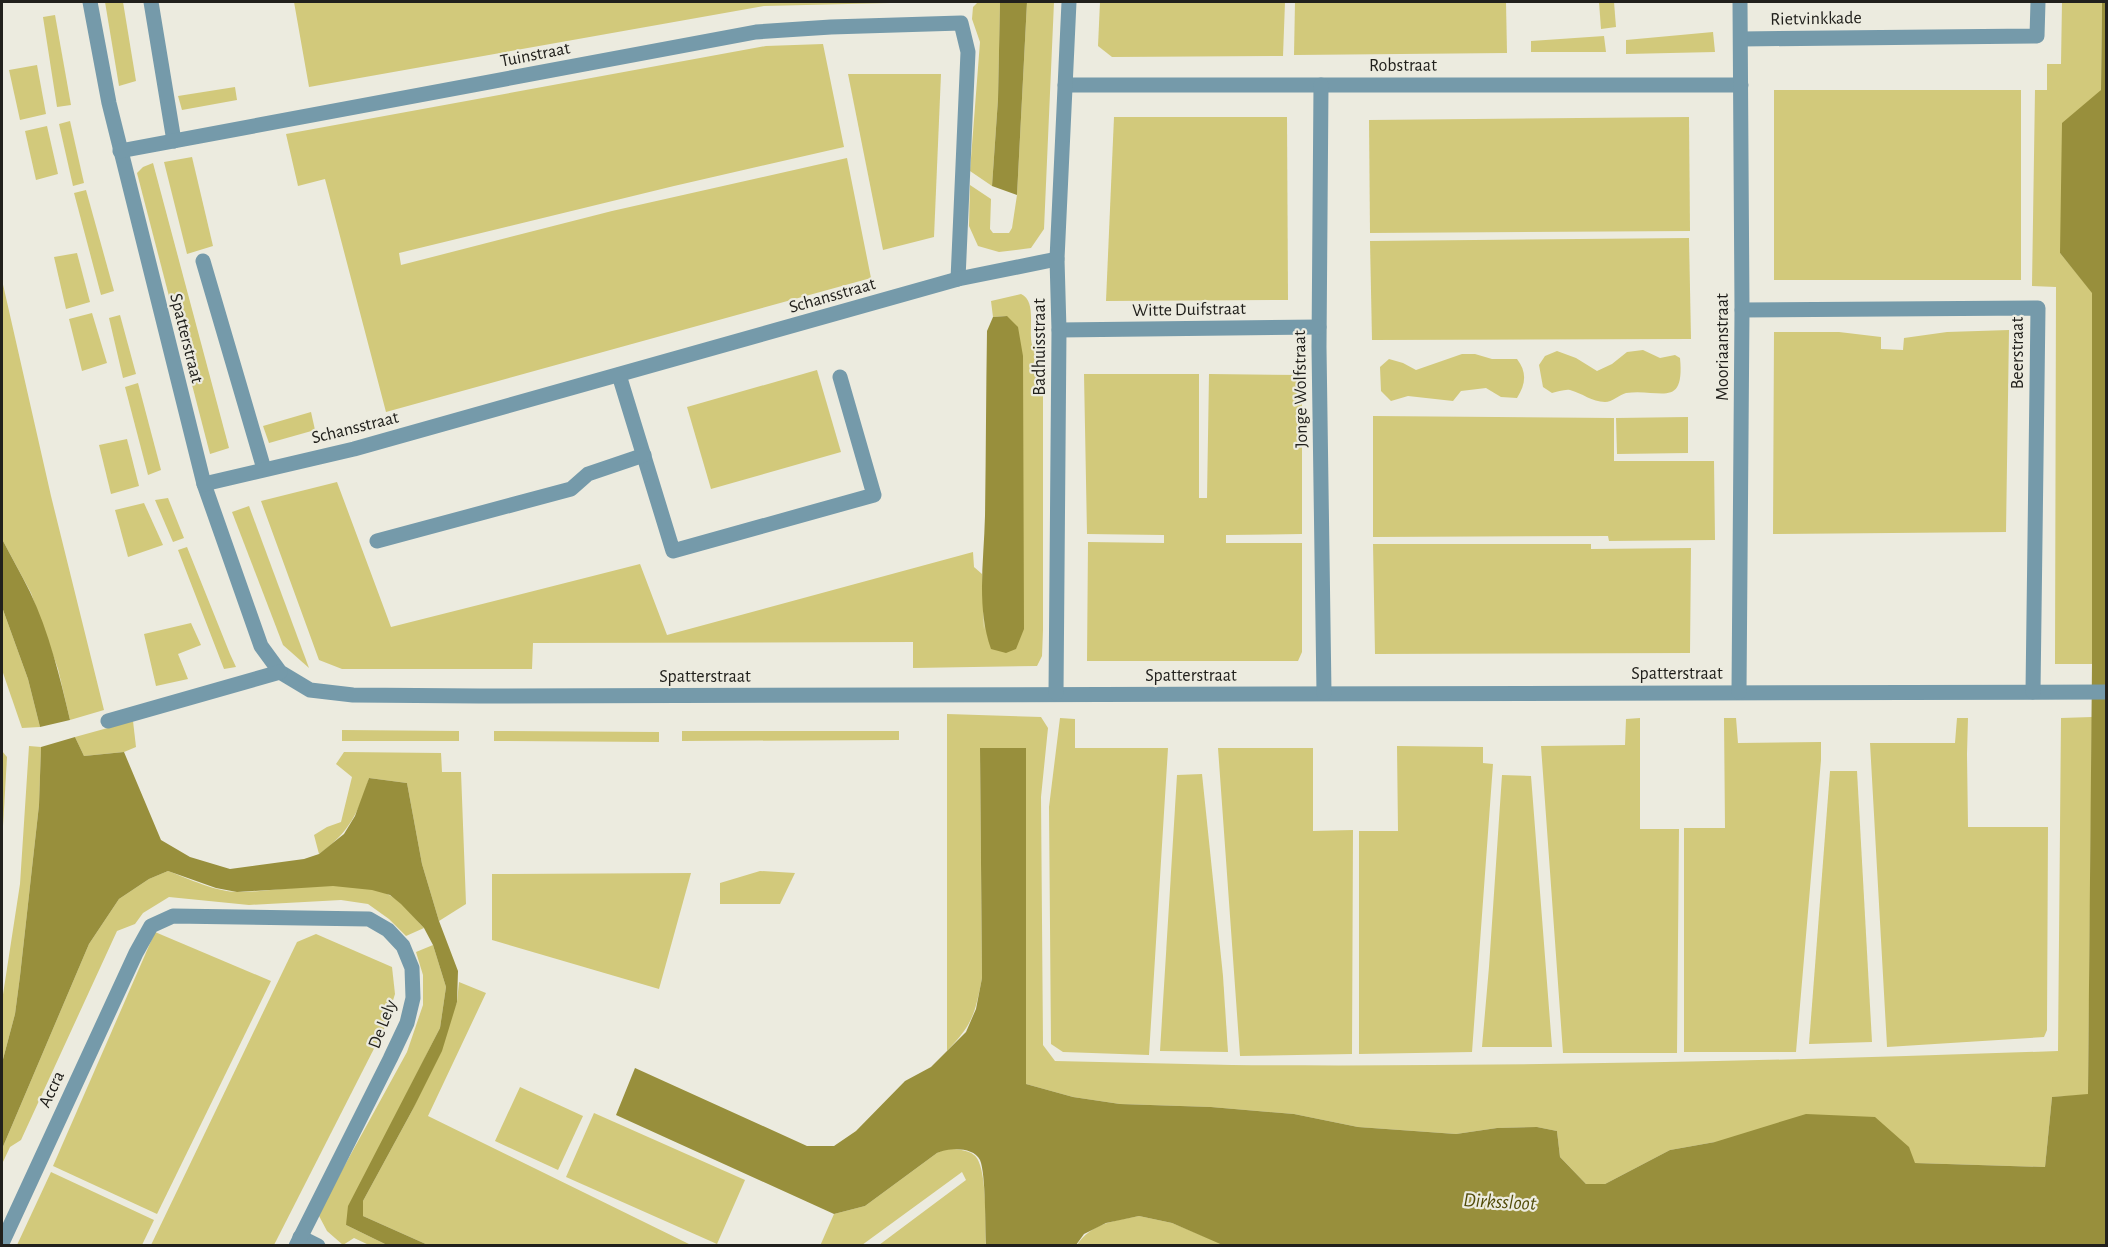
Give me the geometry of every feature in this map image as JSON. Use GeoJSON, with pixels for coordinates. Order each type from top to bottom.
{"type":"FeatureCollection","features":[{"type":"Feature","properties":{"kind":"street","name":"Spatterstraat"},"geometry":{"type":"LineString","coordinates":[[90,2],[120,151],[204,483],[261,646],[280,672],[310,690],[353,695],[2106,692]]}},
{"type":"Feature","properties":{"kind":"street"},"geometry":{"type":"LineString","coordinates":[[151,2],[174,141]]}},
{"type":"Feature","properties":{"kind":"street","name":"Badhuisstraat"},"geometry":{"type":"LineString","coordinates":[[1056,693],[1059,330],[1057,259],[1069,2]]}},
{"type":"Feature","properties":{"kind":"street","name":"Mooriaanstraat"},"geometry":{"type":"LineString","coordinates":[[1739,692],[1742,310],[1740,2]]}},
{"type":"Feature","properties":{"kind":"street","name":"Rietvinkkade"},"geometry":{"type":"LineString","coordinates":[[1741,39],[2037,36],[2038,2]]}},
{"type":"Feature","properties":{"kind":"street","name":"Tuinstraat"},"geometry":{"type":"LineString","coordinates":[[120,151],[756,32],[961,23],[968,52],[957,279]]}},
{"type":"Feature","properties":{"kind":"street","name":"Robstraat"},"geometry":{"type":"LineString","coordinates":[[1065,85],[1741,85]]}},
{"type":"Feature","properties":{"kind":"street","name":"Jonge Wolfstraat"},"geometry":{"type":"LineString","coordinates":[[1321,85],[1319,327],[1324,693]]}},
{"type":"Feature","properties":{"kind":"street","name":"Schansstraat"},"geometry":{"type":"LineString","coordinates":[[204,483],[354,449],[957,279],[1057,259]]}},
{"type":"Feature","properties":{"kind":"street","name":"Spatterstraat"},"geometry":{"type":"LineString","coordinates":[[203,261],[264,469]]}},
{"type":"Feature","properties":{"kind":"street","name":"Beerstraat"},"geometry":{"type":"LineString","coordinates":[[1742,310],[2038,308],[2032,692]]}},
{"type":"Feature","properties":{"kind":"street","name":"Witte Duifstraat"},"geometry":{"type":"LineString","coordinates":[[1059,330],[1319,327]]}},
{"type":"Feature","properties":{"kind":"street"},"geometry":{"type":"LineString","coordinates":[[619,375],[674,551],[874,495],[840,377]]}},
{"type":"Feature","properties":{"kind":"street"},"geometry":{"type":"LineString","coordinates":[[377,541],[571,489],[588,474],[644,455]]}},
{"type":"Feature","properties":{"kind":"street"},"geometry":{"type":"LineString","coordinates":[[108,722],[280,672]]}},
{"type":"Feature","properties":{"kind":"street","name":"De Lely"},"geometry":{"type":"LineString","coordinates":[[136,953],[152,926],[173,916],[369,919],[388,930],[403,946],[412,968],[413,998],[407,1023],[298,1241]]}},
{"type":"Feature","properties":{"kind":"street","name":"Accra"},"geometry":{"type":"LineString","coordinates":[[2,1243],[136,953]]}},
{"type":"Feature","properties":{"kind":"street"},"geometry":{"type":"LineString","coordinates":[[298,1241],[318,1245]]}},
{"type":"Feature","properties":{"kind":"shaded area"},"geometry":{"type":"Polygon","coordinates":[[[105,2],[123,2],[136,81],[119,86],[105,2]]]}},
{"type":"Feature","properties":{"kind":"shaded area"},"geometry":{"type":"Polygon","coordinates":[[[294,2],[932,2],[764,6],[309,87],[294,2]]]}},
{"type":"Feature","properties":{"kind":"shaded area"},"geometry":{"type":"Polygon","coordinates":[[[978,2],[1000,2],[998,99],[992,186],[970,171],[980,42],[972,19],[973,7],[978,2]]]}},
{"type":"Feature","properties":{"kind":"shaded area"},"geometry":{"type":"Polygon","coordinates":[[[1027,2],[1054,2],[1044,229],[1031,248],[999,252],[978,246],[969,226],[970,185],[991,199],[990,229],[993,233],[1009,233],[1012,228],[1017,195],[1027,2]]]}},
{"type":"Feature","properties":{"kind":"shaded area"},"geometry":{"type":"Polygon","coordinates":[[[1100,2],[1285,2],[1283,56],[1112,57],[1098,46],[1100,2]]]}},
{"type":"Feature","properties":{"kind":"shaded area"},"geometry":{"type":"Polygon","coordinates":[[[1295,2],[1506,2],[1507,53],[1294,55],[1295,2]]]}},
{"type":"Feature","properties":{"kind":"shaded area"},"geometry":{"type":"Polygon","coordinates":[[[1599,2],[1614,2],[1616,27],[1601,29],[1599,2]]]}},
{"type":"Feature","properties":{"kind":"shaded area"},"geometry":{"type":"Polygon","coordinates":[[[2062,2],[2102,2],[2101,90],[2060,253],[2092,292],[2092,664],[2055,664],[2056,287],[2032,286],[2035,90],[2047,90],[2047,64],[2061,64],[2062,2]]]}},
{"type":"Feature","properties":{"kind":"shaded area"},"geometry":{"type":"Polygon","coordinates":[[[55,15],[71,105],[57,107],[43,17],[55,15]]]}},
{"type":"Feature","properties":{"kind":"shaded area"},"geometry":{"type":"Polygon","coordinates":[[[1713,32],[1715,52],[1626,54],[1626,40],[1713,32]]]}},
{"type":"Feature","properties":{"kind":"shaded area"},"geometry":{"type":"Polygon","coordinates":[[[1604,36],[1606,52],[1531,52],[1531,41],[1604,36]]]}},
{"type":"Feature","properties":{"kind":"shaded area"},"geometry":{"type":"Polygon","coordinates":[[[823,44],[844,147],[399,253],[401,265],[612,211],[847,158],[871,278],[386,412],[325,179],[298,186],[286,134],[766,46],[823,44]]]}},
{"type":"Feature","properties":{"kind":"shaded area"},"geometry":{"type":"Polygon","coordinates":[[[37,65],[46,114],[20,120],[9,70],[37,65]]]}},
{"type":"Feature","properties":{"kind":"shaded area"},"geometry":{"type":"Polygon","coordinates":[[[848,74],[941,74],[934,237],[883,250],[848,74]]]}},
{"type":"Feature","properties":{"kind":"shaded area"},"geometry":{"type":"Polygon","coordinates":[[[235,87],[237,100],[182,110],[178,96],[235,87]]]}},
{"type":"Feature","properties":{"kind":"shaded area"},"geometry":{"type":"Polygon","coordinates":[[[1774,90],[2021,90],[2021,280],[1774,280],[1774,90]]]}},
{"type":"Feature","properties":{"kind":"shaded area"},"geometry":{"type":"Polygon","coordinates":[[[1114,117],[1287,117],[1288,300],[1106,301],[1114,117]]]}},
{"type":"Feature","properties":{"kind":"shaded area"},"geometry":{"type":"Polygon","coordinates":[[[1689,117],[1690,231],[1370,233],[1369,120],[1689,117]]]}},
{"type":"Feature","properties":{"kind":"shaded area"},"geometry":{"type":"Polygon","coordinates":[[[70,121],[84,183],[73,186],[59,124],[70,121]]]}},
{"type":"Feature","properties":{"kind":"shaded area"},"geometry":{"type":"Polygon","coordinates":[[[47,126],[58,174],[36,180],[25,131],[47,126]]]}},
{"type":"Feature","properties":{"kind":"shaded area"},"geometry":{"type":"Polygon","coordinates":[[[192,157],[213,246],[187,254],[164,162],[192,157]]]}},
{"type":"Feature","properties":{"kind":"shaded area"},"geometry":{"type":"Polygon","coordinates":[[[153,163],[229,448],[210,454],[137,173],[143,167],[153,163]]]}},
{"type":"Feature","properties":{"kind":"shaded area"},"geometry":{"type":"Polygon","coordinates":[[[86,190],[114,291],[101,295],[74,193],[86,190]]]}},
{"type":"Feature","properties":{"kind":"shaded area"},"geometry":{"type":"Polygon","coordinates":[[[1689,238],[1691,339],[1372,340],[1370,241],[1689,238]]]}},
{"type":"Feature","properties":{"kind":"shaded area"},"geometry":{"type":"Polygon","coordinates":[[[77,253],[90,302],[66,309],[54,257],[77,253]]]}},
{"type":"Feature","properties":{"kind":"shaded area"},"geometry":{"type":"Polygon","coordinates":[[[2,280],[51,496],[104,710],[70,720],[58,669],[31,593],[2,539],[2,280]]]}},
{"type":"Feature","properties":{"kind":"shaded area"},"geometry":{"type":"Polygon","coordinates":[[[1021,294],[1029,303],[1032,345],[1043,344],[1043,630],[1042,656],[1037,666],[913,668],[913,642],[533,643],[532,669],[342,669],[319,660],[261,501],[337,482],[391,627],[640,564],[667,635],[973,552],[974,567],[982,574],[984,630],[1007,316],[993,317],[991,301],[1021,294]]]}},
{"type":"Feature","properties":{"kind":"shaded area"},"geometry":{"type":"Polygon","coordinates":[[[92,313],[107,363],[82,371],[69,319],[92,313]]]}},
{"type":"Feature","properties":{"kind":"shaded area"},"geometry":{"type":"Polygon","coordinates":[[[120,315],[136,374],[123,378],[109,318],[120,315]]]}},
{"type":"Feature","properties":{"kind":"shaded area"},"geometry":{"type":"Polygon","coordinates":[[[2009,330],[2006,532],[1773,534],[1774,332],[1839,332],[1881,337],[1881,349],[1903,350],[1904,338],[1947,332],[2009,330]]]}},
{"type":"Feature","properties":{"kind":"shaded area"},"geometry":{"type":"Polygon","coordinates":[[[1643,350],[1660,358],[1675,355],[1680,358],[1678,385],[1674,391],[1626,393],[1605,402],[1596,401],[1570,390],[1552,393],[1543,387],[1539,365],[1545,356],[1557,351],[1576,358],[1597,371],[1612,364],[1627,352],[1643,350]]]}},
{"type":"Feature","properties":{"kind":"shaded area"},"geometry":{"type":"Polygon","coordinates":[[[1462,354],[1475,354],[1492,359],[1517,359],[1524,378],[1517,398],[1501,397],[1486,388],[1461,391],[1453,401],[1408,396],[1391,401],[1381,391],[1380,367],[1389,359],[1416,370],[1462,354]]]}},
{"type":"Feature","properties":{"kind":"shaded area"},"geometry":{"type":"Polygon","coordinates":[[[817,370],[841,452],[711,489],[687,407],[817,370]]]}},
{"type":"Feature","properties":{"kind":"shaded area"},"geometry":{"type":"Polygon","coordinates":[[[1084,374],[1199,374],[1199,498],[1207,498],[1209,374],[1302,375],[1302,534],[1226,535],[1226,543],[1302,543],[1302,652],[1298,661],[1087,661],[1088,542],[1164,543],[1164,535],[1087,534],[1084,374]]]}},
{"type":"Feature","properties":{"kind":"shaded area"},"geometry":{"type":"Polygon","coordinates":[[[138,383],[161,470],[148,475],[125,387],[138,383]]]}},
{"type":"Feature","properties":{"kind":"shaded area"},"geometry":{"type":"Polygon","coordinates":[[[311,412],[315,430],[269,443],[263,426],[311,412]]]}},
{"type":"Feature","properties":{"kind":"shaded area"},"geometry":{"type":"Polygon","coordinates":[[[1373,416],[1614,418],[1614,461],[1714,461],[1715,540],[1609,541],[1608,536],[1373,537],[1373,416]]]}},
{"type":"Feature","properties":{"kind":"shaded area"},"geometry":{"type":"Polygon","coordinates":[[[1688,417],[1688,453],[1617,454],[1616,418],[1688,417]]]}},
{"type":"Feature","properties":{"kind":"shaded area"},"geometry":{"type":"Polygon","coordinates":[[[127,439],[139,486],[111,494],[99,445],[127,439]]]}},
{"type":"Feature","properties":{"kind":"shaded area"},"geometry":{"type":"Polygon","coordinates":[[[168,498],[184,538],[173,542],[155,500],[168,498]]]}},
{"type":"Feature","properties":{"kind":"shaded area"},"geometry":{"type":"Polygon","coordinates":[[[144,503],[163,545],[128,557],[115,510],[144,503]]]}},
{"type":"Feature","properties":{"kind":"shaded area"},"geometry":{"type":"Polygon","coordinates":[[[249,506],[309,668],[283,645],[232,512],[249,506]]]}},
{"type":"Feature","properties":{"kind":"shaded area"},"geometry":{"type":"Polygon","coordinates":[[[1373,544],[1591,544],[1591,549],[1691,548],[1690,653],[1375,654],[1373,544]]]}},
{"type":"Feature","properties":{"kind":"shaded area"},"geometry":{"type":"Polygon","coordinates":[[[187,547],[236,667],[224,669],[178,550],[187,547]]]}},
{"type":"Feature","properties":{"kind":"shaded area"},"geometry":{"type":"Polygon","coordinates":[[[2,607],[28,679],[40,727],[22,728],[2,670],[2,607]]]}},
{"type":"Feature","properties":{"kind":"shaded area"},"geometry":{"type":"Polygon","coordinates":[[[191,623],[201,645],[178,654],[188,679],[156,686],[144,634],[191,623]]]}},
{"type":"Feature","properties":{"kind":"shaded area"},"geometry":{"type":"Polygon","coordinates":[[[947,714],[1041,717],[1048,728],[1041,797],[1043,1045],[1055,1061],[1232,1065],[1645,1062],[2058,1051],[2061,718],[2092,717],[2088,1095],[2052,1097],[2045,1167],[1915,1163],[1715,1142],[1670,1150],[1605,1184],[1586,1184],[1560,1157],[1557,1131],[1537,1127],[1497,1128],[1456,1134],[1358,1127],[1294,1114],[1211,1107],[1120,1104],[1073,1097],[1026,1084],[1025,748],[980,749],[982,978],[972,1018],[947,1051],[947,714]]]}},
{"type":"Feature","properties":{"kind":"shaded area"},"geometry":{"type":"Polygon","coordinates":[[[1060,718],[1075,719],[1075,748],[1168,748],[1149,1055],[1063,1052],[1051,1044],[1049,807],[1060,718]]]}},
{"type":"Feature","properties":{"kind":"shaded area"},"geometry":{"type":"Polygon","coordinates":[[[1640,718],[1640,829],[1679,829],[1677,1053],[1563,1053],[1541,746],[1625,745],[1626,719],[1640,718]]]}},
{"type":"Feature","properties":{"kind":"shaded area"},"geometry":{"type":"Polygon","coordinates":[[[1724,718],[1736,718],[1738,743],[1821,742],[1796,1052],[1684,1052],[1684,828],[1725,828],[1724,718]]]}},
{"type":"Feature","properties":{"kind":"shaded area"},"geometry":{"type":"Polygon","coordinates":[[[1957,718],[1968,718],[1968,827],[2048,827],[2047,1030],[2044,1037],[1887,1047],[1870,743],[1955,743],[1957,718]]]}},
{"type":"Feature","properties":{"kind":"shaded area"},"geometry":{"type":"Polygon","coordinates":[[[133,721],[136,747],[124,752],[84,756],[75,737],[133,721]]]}},
{"type":"Feature","properties":{"kind":"shaded area"},"geometry":{"type":"Polygon","coordinates":[[[342,730],[459,731],[459,741],[342,741],[342,730]]]}},
{"type":"Feature","properties":{"kind":"shaded area"},"geometry":{"type":"Polygon","coordinates":[[[494,731],[659,732],[659,742],[494,741],[494,731]]]}},
{"type":"Feature","properties":{"kind":"shaded area"},"geometry":{"type":"Polygon","coordinates":[[[682,731],[899,731],[899,740],[682,741],[682,731]]]}},
{"type":"Feature","properties":{"kind":"shaded area"},"geometry":{"type":"Polygon","coordinates":[[[29,746],[41,747],[39,805],[15,1014],[2,1063],[2,1001],[20,884],[29,746]]]}},
{"type":"Feature","properties":{"kind":"shaded area"},"geometry":{"type":"Polygon","coordinates":[[[1397,746],[1483,747],[1483,763],[1493,764],[1472,1052],[1359,1054],[1359,831],[1398,831],[1397,746]]]}},
{"type":"Feature","properties":{"kind":"shaded area"},"geometry":{"type":"Polygon","coordinates":[[[1218,748],[1313,748],[1313,831],[1353,830],[1352,1054],[1240,1056],[1218,748]]]}},
{"type":"Feature","properties":{"kind":"shaded area"},"geometry":{"type":"Polygon","coordinates":[[[2,751],[7,757],[2,844],[2,751]]]}},
{"type":"Feature","properties":{"kind":"shaded area"},"geometry":{"type":"Polygon","coordinates":[[[344,752],[441,753],[442,772],[461,772],[466,904],[439,921],[422,864],[407,783],[369,778],[352,821],[338,838],[319,854],[314,835],[341,822],[352,777],[336,764],[344,752]]]}},
{"type":"Feature","properties":{"kind":"shaded area"},"geometry":{"type":"Polygon","coordinates":[[[1830,771],[1857,771],[1872,1042],[1809,1044],[1830,771]]]}},
{"type":"Feature","properties":{"kind":"shaded area"},"geometry":{"type":"Polygon","coordinates":[[[1202,774],[1223,976],[1228,1052],[1160,1051],[1177,775],[1202,774]]]}},
{"type":"Feature","properties":{"kind":"shaded area"},"geometry":{"type":"Polygon","coordinates":[[[1502,775],[1531,776],[1552,1047],[1482,1047],[1502,775]]]}},
{"type":"Feature","properties":{"kind":"shaded area"},"geometry":{"type":"Polygon","coordinates":[[[168,871],[221,890],[239,892],[317,886],[376,890],[400,902],[424,928],[406,936],[389,919],[368,904],[341,900],[249,905],[169,897],[143,913],[135,924],[117,931],[21,1140],[10,1147],[2,1164],[2,1149],[89,944],[119,899],[149,879],[168,871]]]}},
{"type":"Feature","properties":{"kind":"shaded area"},"geometry":{"type":"Polygon","coordinates":[[[760,871],[795,873],[780,904],[720,904],[720,883],[760,871]]]}},
{"type":"Feature","properties":{"kind":"shaded area"},"geometry":{"type":"Polygon","coordinates":[[[691,873],[659,989],[492,940],[492,874],[691,873]]]}},
{"type":"Feature","properties":{"kind":"shaded area"},"geometry":{"type":"Polygon","coordinates":[[[155,932],[271,981],[157,1214],[53,1166],[155,932]]]}},
{"type":"Feature","properties":{"kind":"shaded area"},"geometry":{"type":"Polygon","coordinates":[[[316,934],[392,967],[395,994],[384,1029],[274,1245],[151,1245],[297,942],[316,934]]]}},
{"type":"Feature","properties":{"kind":"shaded area"},"geometry":{"type":"Polygon","coordinates":[[[433,945],[446,987],[440,1028],[406,1095],[346,1225],[387,1245],[369,1245],[354,1238],[343,1245],[327,1231],[318,1214],[407,1052],[423,1005],[423,975],[416,952],[433,945]]]}},
{"type":"Feature","properties":{"kind":"shaded area"},"geometry":{"type":"Polygon","coordinates":[[[459,982],[486,993],[428,1116],[691,1245],[428,1245],[363,1216],[363,1201],[413,1109],[457,1002],[459,982]]]}},
{"type":"Feature","properties":{"kind":"shaded area"},"geometry":{"type":"Polygon","coordinates":[[[520,1087],[583,1116],[558,1170],[495,1141],[520,1087]]]}},
{"type":"Feature","properties":{"kind":"shaded area"},"geometry":{"type":"Polygon","coordinates":[[[594,1113],[745,1180],[717,1244],[566,1177],[594,1113]]]}},
{"type":"Feature","properties":{"kind":"shaded area"},"geometry":{"type":"Polygon","coordinates":[[[947,1148],[968,1152],[978,1161],[984,1183],[986,1245],[879,1245],[966,1180],[962,1172],[862,1245],[820,1246],[834,1214],[865,1206],[947,1148]]]}},
{"type":"Feature","properties":{"kind":"shaded area"},"geometry":{"type":"Polygon","coordinates":[[[51,1172],[154,1220],[142,1245],[17,1245],[51,1172]]]}},
{"type":"Feature","properties":{"kind":"shaded area"},"geometry":{"type":"Polygon","coordinates":[[[1139,1216],[1172,1223],[1225,1245],[1076,1246],[1089,1232],[1104,1224],[1139,1216]]]}},
{"type":"Feature","properties":{"kind":"water"},"geometry":{"type":"Polygon","coordinates":[[[1000,2],[1027,2],[1017,195],[992,186],[998,99],[1000,2]]]}},
{"type":"Feature","properties":{"kind":"water","name":"Dirkssloot"},"geometry":{"type":"Polygon","coordinates":[[[2102,2],[2106,2],[2106,1245],[1225,1246],[1172,1223],[1139,1216],[1106,1223],[1084,1234],[1076,1245],[986,1245],[982,1167],[977,1155],[972,1152],[954,1149],[937,1153],[865,1206],[834,1214],[616,1115],[635,1068],[807,1146],[834,1146],[856,1131],[905,1081],[931,1067],[966,1032],[976,1009],[982,978],[980,748],[1026,748],[1026,1084],[1073,1097],[1120,1104],[1211,1107],[1294,1114],[1358,1127],[1456,1134],[1497,1128],[1537,1127],[1557,1131],[1560,1157],[1586,1184],[1605,1184],[1670,1150],[1715,1142],[1806,1114],[1875,1117],[1909,1147],[1915,1163],[2045,1167],[2052,1097],[2088,1094],[2092,664],[2092,293],[2060,253],[2062,123],[2101,90],[2102,2]]]}},
{"type":"Feature","properties":{"kind":"water"},"geometry":{"type":"Polygon","coordinates":[[[1007,316],[1018,327],[1023,356],[1024,629],[1016,649],[1006,653],[991,649],[986,633],[982,583],[987,331],[993,317],[1007,316]]]}},
{"type":"Feature","properties":{"kind":"water"},"geometry":{"type":"Polygon","coordinates":[[[2,539],[30,592],[43,623],[70,720],[40,727],[28,679],[2,607],[2,539]]]}},
{"type":"Feature","properties":{"kind":"water"},"geometry":{"type":"Polygon","coordinates":[[[75,737],[84,756],[124,752],[161,840],[190,857],[230,869],[304,859],[319,854],[344,834],[355,816],[369,778],[407,783],[422,864],[439,921],[458,971],[457,1002],[442,1051],[363,1201],[363,1216],[428,1245],[387,1245],[346,1225],[348,1206],[440,1028],[446,987],[433,945],[424,928],[390,895],[372,890],[333,886],[237,892],[216,888],[168,871],[149,879],[119,899],[89,944],[2,1149],[2,1063],[15,1014],[20,976],[39,805],[41,747],[75,737]]]}}]}
